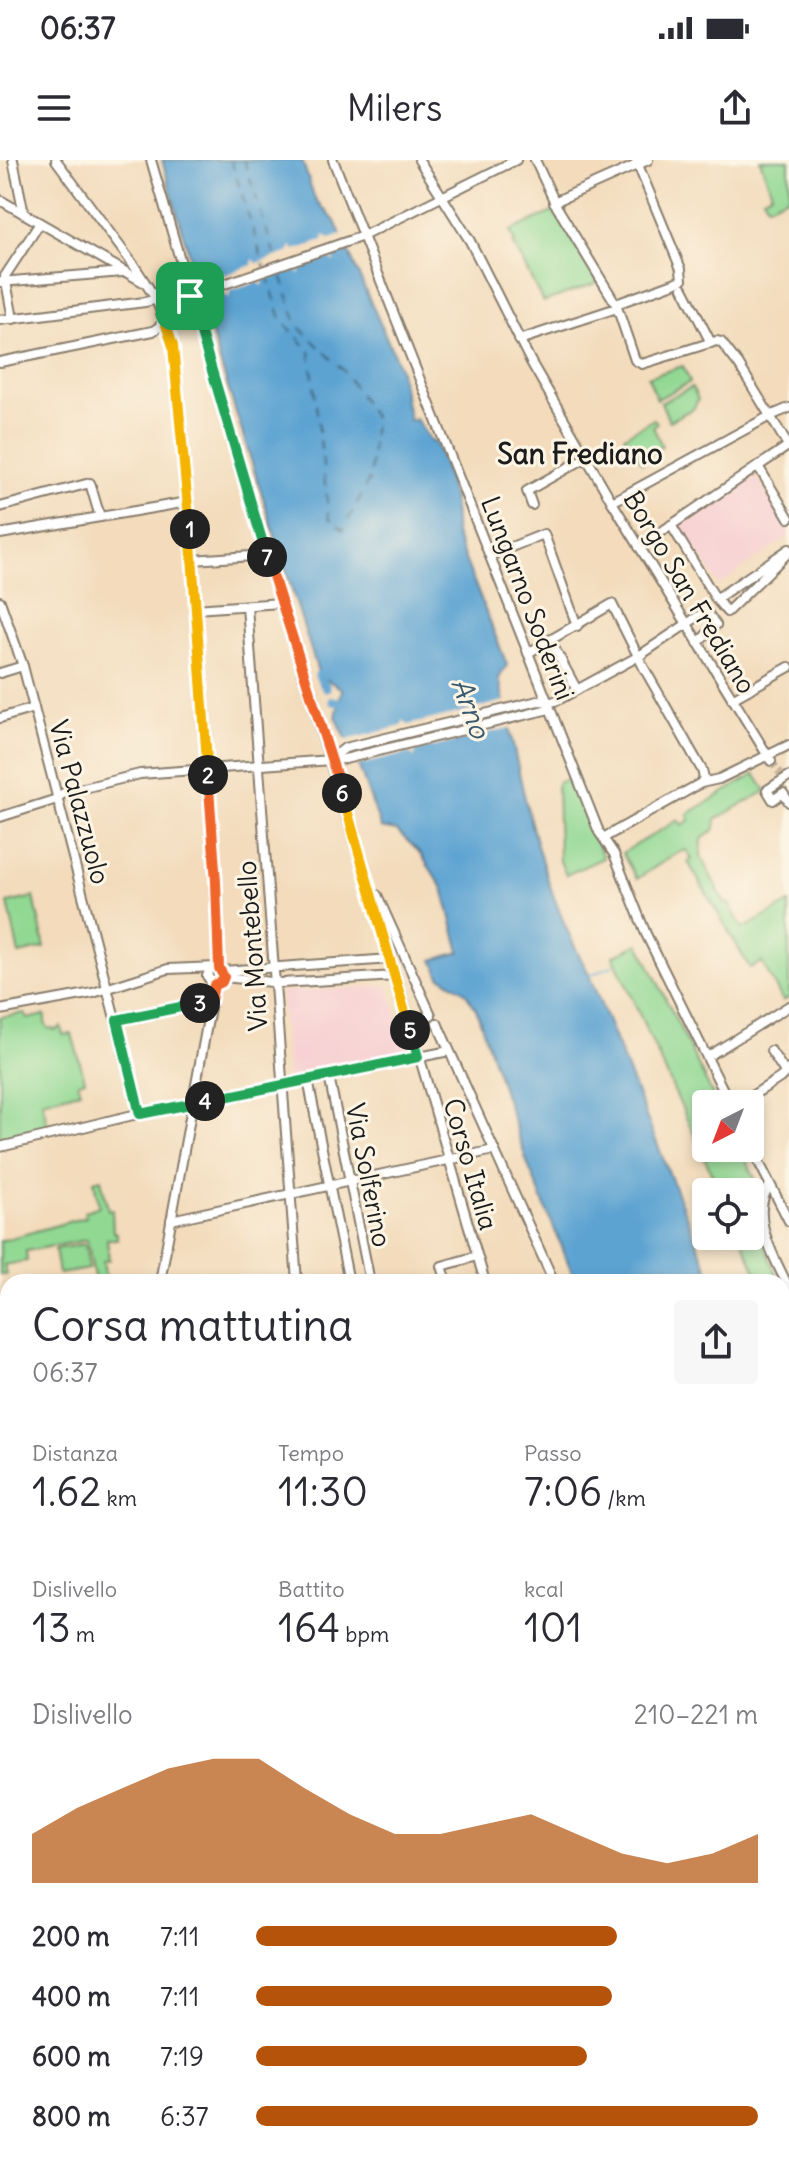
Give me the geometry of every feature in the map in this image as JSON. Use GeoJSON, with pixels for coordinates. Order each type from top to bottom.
{"type":"FeatureCollection","features":[{"type":"Feature","properties":{"kind":"street"},"geometry":{"type":"LineString","coordinates":[[13,160],[24,214]]}},
{"type":"Feature","properties":{"kind":"street"},"geometry":{"type":"LineString","coordinates":[[56,160],[156,299],[173,346],[188,502],[216,882],[222,982],[214,985]]}},
{"type":"Feature","properties":{"kind":"street"},"geometry":{"type":"LineString","coordinates":[[151,160],[186,281],[194,295],[267,555],[312,701],[322,747],[332,759],[365,872],[431,1015],[408,1022]]}},
{"type":"Feature","properties":{"kind":"street","name":"Lungarno Soderini"},"geometry":{"type":"LineString","coordinates":[[333,160],[491,555],[528,653],[543,706],[599,832],[605,837],[628,885],[630,900],[723,1090]]}},
{"type":"Feature","properties":{"kind":"street","name":"Borgo San Frediano"},"geometry":{"type":"LineString","coordinates":[[419,160],[470,241],[519,340],[612,502],[769,757]]}},
{"type":"Feature","properties":{"kind":"street"},"geometry":{"type":"LineString","coordinates":[[0,320],[185,293],[194,295],[363,236],[516,160]]}},
{"type":"Feature","properties":{"kind":"street"},"geometry":{"type":"LineString","coordinates":[[535,160],[554,202],[617,306],[635,360],[640,364],[720,341],[788,446],[639,547]]}},
{"type":"Feature","properties":{"kind":"street"},"geometry":{"type":"LineString","coordinates":[[554,202],[637,162],[648,160]]}},
{"type":"Feature","properties":{"kind":"street"},"geometry":{"type":"LineString","coordinates":[[519,340],[682,280],[680,268],[637,162]]}},
{"type":"Feature","properties":{"kind":"street"},"geometry":{"type":"LineString","coordinates":[[0,200],[147,287]]}},
{"type":"Feature","properties":{"kind":"street"},"geometry":{"type":"LineString","coordinates":[[13,319],[3,281],[40,223]]}},
{"type":"Feature","properties":{"kind":"street"},"geometry":{"type":"LineString","coordinates":[[3,281],[124,271]]}},
{"type":"Feature","properties":{"kind":"street"},"geometry":{"type":"LineString","coordinates":[[683,288],[711,343]]}},
{"type":"Feature","properties":{"kind":"street"},"geometry":{"type":"LineString","coordinates":[[0,362],[153,331],[186,307],[194,295]]}},
{"type":"Feature","properties":{"kind":"street"},"geometry":{"type":"LineString","coordinates":[[612,502],[789,408]]}},
{"type":"Feature","properties":{"kind":"street"},"geometry":{"type":"LineString","coordinates":[[532,505],[527,491],[587,457]]}},
{"type":"Feature","properties":{"kind":"street"},"geometry":{"type":"LineString","coordinates":[[758,466],[789,518]]}},
{"type":"Feature","properties":{"kind":"street"},"geometry":{"type":"LineString","coordinates":[[0,507],[90,483],[100,517]]}},
{"type":"Feature","properties":{"kind":"street"},"geometry":{"type":"LineString","coordinates":[[0,534],[188,502]]}},
{"type":"Feature","properties":{"kind":"street"},"geometry":{"type":"LineString","coordinates":[[671,525],[727,612],[789,551]]}},
{"type":"Feature","properties":{"kind":"street"},"geometry":{"type":"LineString","coordinates":[[491,555],[544,534],[577,626]]}},
{"type":"Feature","properties":{"kind":"street"},"geometry":{"type":"LineString","coordinates":[[0,817],[140,774],[332,759],[555,702],[639,656],[789,551]]}},
{"type":"Feature","properties":{"kind":"street"},"geometry":{"type":"LineString","coordinates":[[192,560],[267,555]]}},
{"type":"Feature","properties":{"kind":"street","name":"Via Palazzuolo"},"geometry":{"type":"LineString","coordinates":[[0,601],[23,666],[140,1114]]}},
{"type":"Feature","properties":{"kind":"street"},"geometry":{"type":"LineString","coordinates":[[195,609],[281,603]]}},
{"type":"Feature","properties":{"kind":"street"},"geometry":{"type":"LineString","coordinates":[[528,653],[612,604],[702,770],[704,778],[701,783]]}},
{"type":"Feature","properties":{"kind":"street","name":"Via Montebello"},"geometry":{"type":"LineString","coordinates":[[247,606],[296,1274]]}},
{"type":"Feature","properties":{"kind":"street"},"geometry":{"type":"LineString","coordinates":[[698,643],[716,625],[706,611]]}},
{"type":"Feature","properties":{"kind":"street"},"geometry":{"type":"LineString","coordinates":[[550,640],[577,690]]}},
{"type":"Feature","properties":{"kind":"street"},"geometry":{"type":"LineString","coordinates":[[0,673],[23,666]]}},
{"type":"Feature","properties":{"kind":"street"},"geometry":{"type":"LineString","coordinates":[[732,699],[789,667]]}},
{"type":"Feature","properties":{"kind":"street"},"geometry":{"type":"LineString","coordinates":[[0,718],[34,708]]}},
{"type":"Feature","properties":{"kind":"street"},"geometry":{"type":"LineString","coordinates":[[605,837],[701,783],[719,779],[789,746]]}},
{"type":"Feature","properties":{"kind":"street"},"geometry":{"type":"LineString","coordinates":[[787,780],[767,790],[773,800],[783,793],[789,802]]}},
{"type":"Feature","properties":{"kind":"street","name":"Corso Italia"},"geometry":{"type":"LineString","coordinates":[[365,872],[483,1274]]}},
{"type":"Feature","properties":{"kind":"street"},"geometry":{"type":"LineString","coordinates":[[0,1010],[108,989],[168,969],[219,971],[391,959]]}},
{"type":"Feature","properties":{"kind":"street"},"geometry":{"type":"LineString","coordinates":[[214,985],[207,978],[219,971],[274,983],[396,976]]}},
{"type":"Feature","properties":{"kind":"street"},"geometry":{"type":"LineString","coordinates":[[161,1274],[214,985]]}},
{"type":"Feature","properties":{"kind":"street"},"geometry":{"type":"LineString","coordinates":[[116,1017],[211,1000]]}},
{"type":"Feature","properties":{"kind":"street"},"geometry":{"type":"LineString","coordinates":[[707,1057],[789,1006]]}},
{"type":"Feature","properties":{"kind":"street"},"geometry":{"type":"LineString","coordinates":[[437,1023],[550,1274]]}},
{"type":"Feature","properties":{"kind":"street"},"geometry":{"type":"LineString","coordinates":[[0,1147],[140,1114],[449,1051]]}},
{"type":"Feature","properties":{"kind":"street"},"geometry":{"type":"LineString","coordinates":[[761,1090],[787,1071],[771,1051]]}},
{"type":"Feature","properties":{"kind":"street","name":"Via Solferino"},"geometry":{"type":"LineString","coordinates":[[329,1076],[368,1274]]}},
{"type":"Feature","properties":{"kind":"street","name":"Via Solferino"},"geometry":{"type":"LineString","coordinates":[[308,1080],[347,1274]]}},
{"type":"Feature","properties":{"kind":"street"},"geometry":{"type":"LineString","coordinates":[[171,1220],[494,1150]]}},
{"type":"Feature","properties":{"kind":"street"},"geometry":{"type":"LineString","coordinates":[[758,1162],[789,1221]]}},
{"type":"Feature","properties":{"kind":"street"},"geometry":{"type":"LineString","coordinates":[[770,1185],[762,1199],[762,1219],[784,1274]]}},
{"type":"Feature","properties":{"kind":"street"},"geometry":{"type":"LineString","coordinates":[[443,1274],[442,1266],[477,1256]]}},
{"type":"Feature","properties":{"kind":"shaded area"},"geometry":{"type":"Polygon","coordinates":[[[757,477],[789,536],[719,585],[681,527],[757,477]]]}},
{"type":"Feature","properties":{"kind":"shaded area"},"geometry":{"type":"Polygon","coordinates":[[[388,986],[408,1053],[288,1078],[281,992],[388,986]]]}},
{"type":"Feature","properties":{"kind":"green space"},"geometry":{"type":"Polygon","coordinates":[[[760,160],[789,160],[789,196],[768,206],[763,197],[772,193],[760,160]]]}},
{"type":"Feature","properties":{"kind":"green space"},"geometry":{"type":"Polygon","coordinates":[[[555,211],[599,282],[543,302],[510,231],[555,211]]]}},
{"type":"Feature","properties":{"kind":"green space"},"geometry":{"type":"Polygon","coordinates":[[[683,366],[690,382],[657,399],[648,377],[683,366]]]}},
{"type":"Feature","properties":{"kind":"green space"},"geometry":{"type":"Polygon","coordinates":[[[692,387],[698,399],[694,408],[669,421],[661,402],[692,387]]]}},
{"type":"Feature","properties":{"kind":"green space"},"geometry":{"type":"Polygon","coordinates":[[[654,419],[657,423],[653,427],[662,446],[642,458],[642,463],[624,436],[654,419]]]}},
{"type":"Feature","properties":{"kind":"green space"},"geometry":{"type":"Polygon","coordinates":[[[755,774],[766,791],[716,819],[715,829],[702,839],[701,857],[725,904],[729,903],[743,929],[789,903],[789,998],[783,1001],[762,962],[750,968],[688,862],[692,859],[686,850],[637,879],[622,853],[678,820],[682,825],[690,820],[688,814],[755,774]]]}},
{"type":"Feature","properties":{"kind":"green space"},"geometry":{"type":"Polygon","coordinates":[[[572,778],[603,858],[566,875],[559,859],[557,783],[572,778]]]}},
{"type":"Feature","properties":{"kind":"green space"},"geometry":{"type":"Polygon","coordinates":[[[34,897],[45,948],[19,954],[8,903],[34,897]]]}},
{"type":"Feature","properties":{"kind":"green space"},"geometry":{"type":"Polygon","coordinates":[[[639,944],[710,1090],[692,1090],[692,1130],[613,956],[639,944]]]}},
{"type":"Feature","properties":{"kind":"green space"},"geometry":{"type":"Polygon","coordinates":[[[25,1013],[27,1019],[45,1015],[48,1028],[56,1030],[61,1027],[63,1035],[72,1034],[85,1080],[78,1082],[80,1091],[42,1101],[48,1127],[0,1138],[0,1017],[25,1013]]]}},
{"type":"Feature","properties":{"kind":"green space"},"geometry":{"type":"Polygon","coordinates":[[[706,1162],[747,1162],[755,1178],[714,1178],[706,1162]]]}},
{"type":"Feature","properties":{"kind":"green space"},"geometry":{"type":"Polygon","coordinates":[[[101,1179],[108,1210],[112,1210],[113,1232],[117,1233],[117,1239],[107,1239],[109,1260],[103,1261],[105,1274],[93,1274],[87,1240],[26,1251],[27,1261],[4,1265],[6,1274],[0,1274],[0,1241],[86,1217],[84,1212],[99,1206],[94,1181],[101,1179]]]}},
{"type":"Feature","properties":{"kind":"green space"},"geometry":{"type":"Polygon","coordinates":[[[764,1243],[776,1274],[757,1274],[746,1250],[764,1250],[764,1243]]]}},
{"type":"Feature","properties":{"kind":"green space"},"geometry":{"type":"Polygon","coordinates":[[[85,1244],[89,1269],[59,1274],[55,1249],[85,1244]]]}},
{"type":"Feature","properties":{"kind":"water","name":"Arno"},"geometry":{"type":"Polygon","coordinates":[[[162,160],[302,160],[315,199],[335,221],[399,366],[410,421],[416,419],[431,442],[435,441],[443,463],[452,498],[455,534],[507,665],[499,678],[543,864],[555,900],[587,970],[692,1230],[692,1250],[700,1250],[710,1274],[573,1274],[528,1165],[476,1009],[465,992],[440,976],[433,960],[460,952],[443,888],[419,852],[397,831],[381,828],[359,767],[336,717],[342,689],[319,675],[218,356],[162,160]]]}},
{"type":"Feature","properties":{"kind":"pier"},"geometry":{"type":"Polygon","coordinates":[[[345,234],[352,249],[334,256],[334,262],[329,257],[301,267],[300,274],[295,269],[263,280],[263,286],[258,282],[230,291],[229,298],[224,294],[201,302],[195,285],[219,277],[220,271],[224,275],[252,265],[253,259],[257,263],[290,252],[291,246],[295,250],[323,241],[324,235],[329,239],[345,234]]]}},
{"type":"Feature","properties":{"kind":"pier"},"geometry":{"type":"Polygon","coordinates":[[[508,700],[513,727],[484,734],[484,741],[480,736],[416,751],[414,758],[410,753],[354,766],[343,741],[402,726],[403,720],[408,725],[471,710],[472,702],[477,708],[508,700]]]}},
{"type":"Feature","properties":{"kind":"waterway"},"geometry":{"type":"LineString","coordinates":[[319,675],[326,688]]}},
{"type":"Feature","properties":{"kind":"waterway"},"geometry":{"type":"LineString","coordinates":[[333,701],[339,702]]}},
{"type":"Feature","properties":{"kind":"waterway"},"geometry":{"type":"LineString","coordinates":[[588,976],[612,966]]}},
{"type":"Feature","properties":{"kind":"ferry route"},"geometry":{"type":"LineString","coordinates":[[231,160],[265,268]]}},
{"type":"Feature","properties":{"kind":"ferry route"},"geometry":{"type":"LineString","coordinates":[[244,160],[277,262]]}},
{"type":"Feature","properties":{"kind":"ferry route"},"geometry":{"type":"LineString","coordinates":[[267,274],[281,319],[310,351],[329,518],[343,530],[370,478],[374,418],[344,371],[297,325],[279,268]]}},
{"type":"Feature","properties":{"kind":"tunnel"},"geometry":{"type":"LineString","coordinates":[[771,761],[784,778]]}},
{"type":"Feature","properties":{"kind":"district","name":"San Frediano"},"geometry":{"type":"Point","coordinates":[580,454]}},
{"type":"Feature","properties":{"kind":"route"},"geometry":{"type":"LineString","coordinates":[[190,296],[418,1057],[140,1114],[117,1020],[211,1000],[214,985],[222,982],[224,977],[219,968],[216,882],[186,474],[173,346],[165,322],[186,307],[190,296]]}}]}
